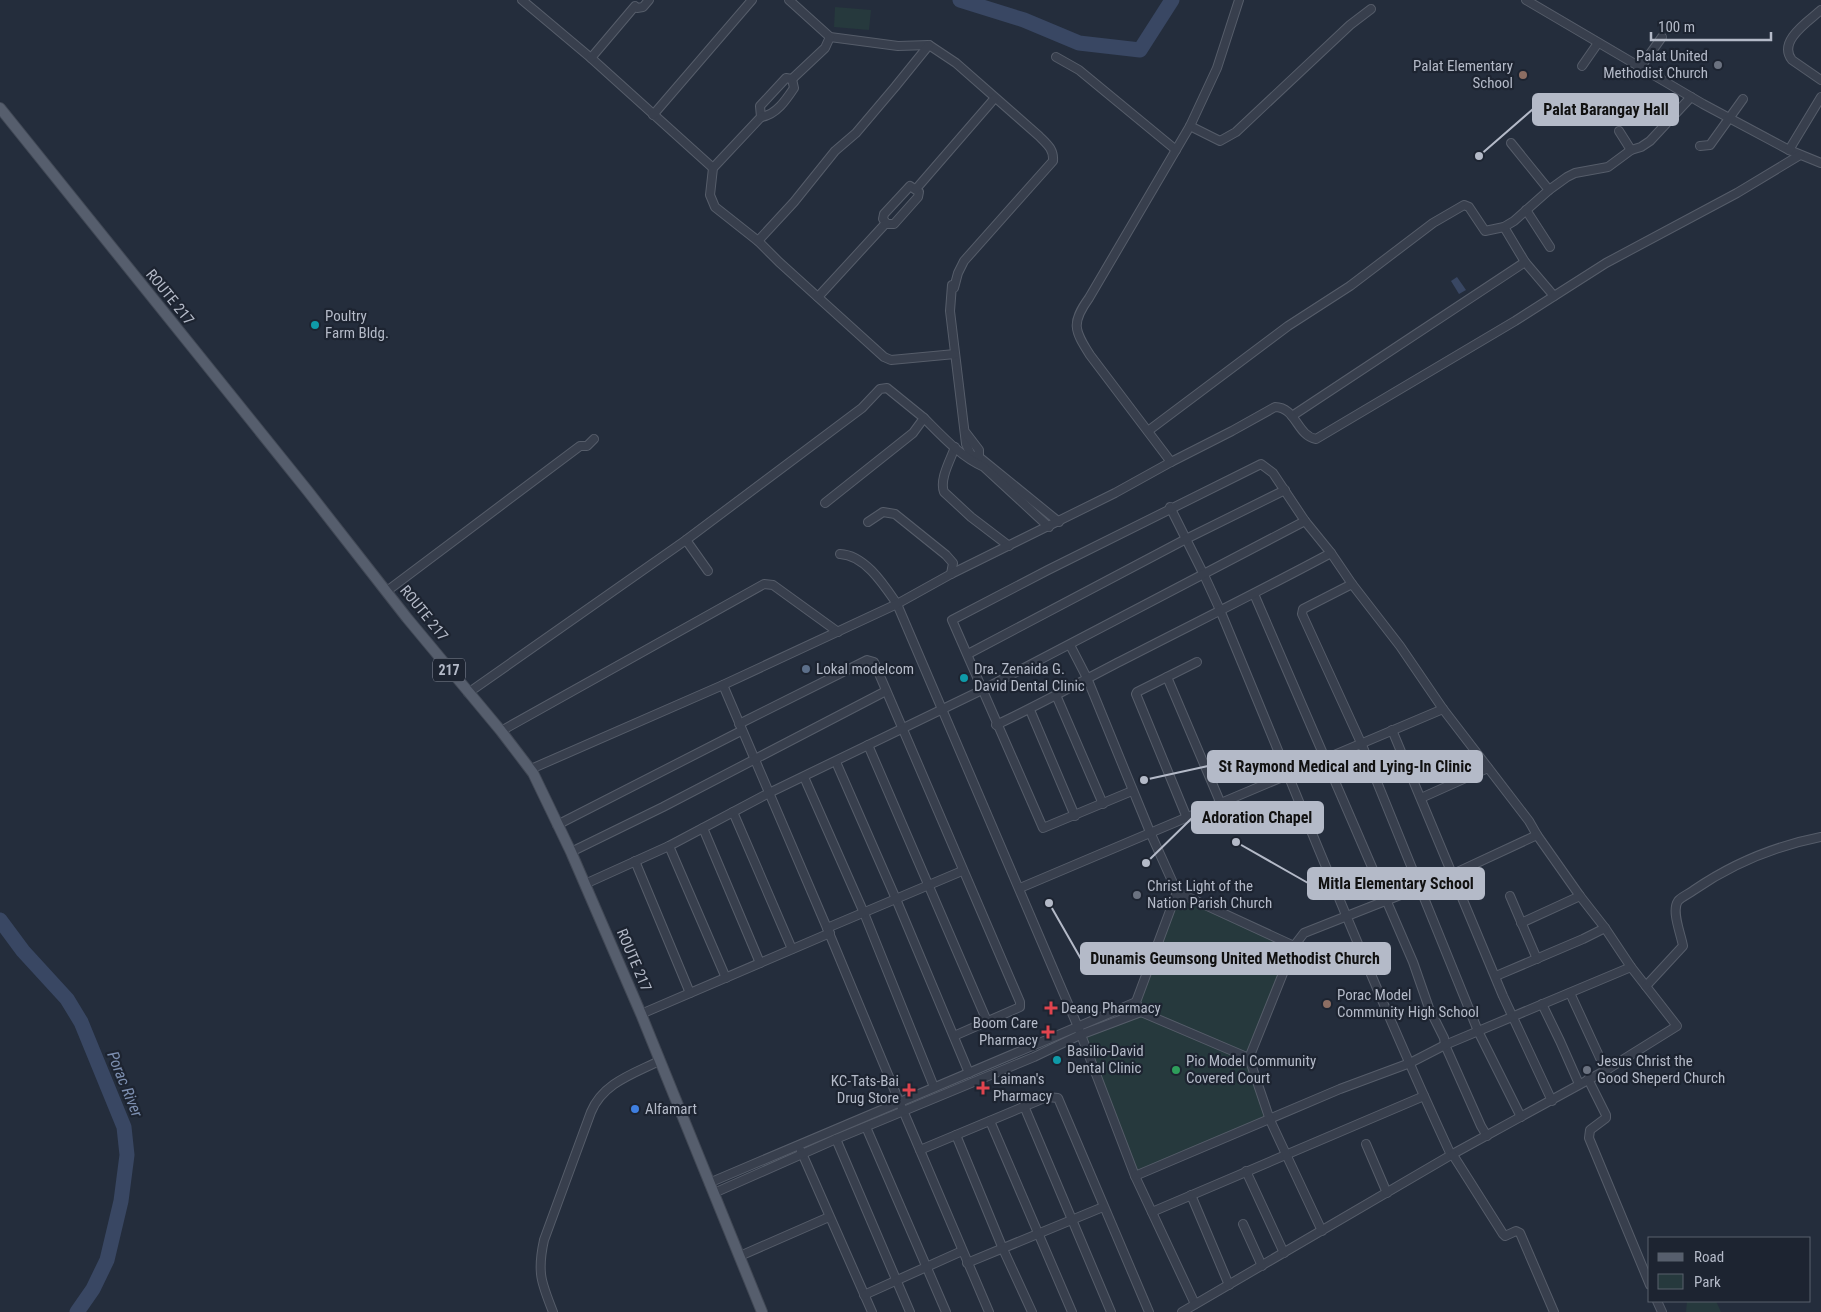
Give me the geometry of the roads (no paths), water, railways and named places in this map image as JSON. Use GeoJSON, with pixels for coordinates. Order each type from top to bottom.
{"type":"FeatureCollection","features":[{"type":"Feature","properties":{"kind":"main road","name":"ROUTE 217"},"geometry":{"type":"LineString","coordinates":[[0,108],[530,769],[542,788],[571,852],[641,1014],[762,1312]]}},
{"type":"Feature","properties":{"kind":"street"},"geometry":{"type":"LineString","coordinates":[[591,58],[634,3],[637,8],[643,7],[649,0]]}},
{"type":"Feature","properties":{"kind":"street"},"geometry":{"type":"LineString","coordinates":[[653,115],[752,0]]}},
{"type":"Feature","properties":{"kind":"street"},"geometry":{"type":"LineString","coordinates":[[790,0],[830,37],[898,46],[929,45],[956,64],[1050,147],[1053,161],[964,261],[954,288],[952,286],[950,311],[966,433],[979,450],[979,457],[1059,522]]}},
{"type":"Feature","properties":{"kind":"street"},"geometry":{"type":"LineString","coordinates":[[1171,462],[1090,355],[1080,339],[1076,324],[1079,312],[1190,126],[1217,68],[1239,0]]}},
{"type":"Feature","properties":{"kind":"street"},"geometry":{"type":"LineString","coordinates":[[1526,0],[1538,3],[1598,43],[1690,97],[1789,150],[1821,163]]}},
{"type":"Feature","properties":{"kind":"street"},"geometry":{"type":"LineString","coordinates":[[528,2],[712,168]]}},
{"type":"Feature","properties":{"kind":"street"},"geometry":{"type":"LineString","coordinates":[[1190,126],[1215,140],[1226,139],[1236,132],[1350,25],[1371,9]]}},
{"type":"Feature","properties":{"kind":"street"},"geometry":{"type":"LineString","coordinates":[[1821,10],[1793,36],[1788,49],[1788,55],[1792,60],[1821,80]]}},
{"type":"Feature","properties":{"kind":"street"},"geometry":{"type":"LineString","coordinates":[[792,79],[825,48],[830,37]]}},
{"type":"Feature","properties":{"kind":"street"},"geometry":{"type":"LineString","coordinates":[[1640,68],[1662,37]]}},
{"type":"Feature","properties":{"kind":"street"},"geometry":{"type":"LineString","coordinates":[[1582,66],[1598,43]]}},
{"type":"Feature","properties":{"kind":"street"},"geometry":{"type":"LineString","coordinates":[[758,241],[794,202],[836,151],[890,94],[929,45]]}},
{"type":"Feature","properties":{"kind":"street"},"geometry":{"type":"LineString","coordinates":[[1056,57],[1079,70],[1176,150]]}},
{"type":"Feature","properties":{"kind":"street"},"geometry":{"type":"LineString","coordinates":[[760,117],[760,106],[786,78],[792,79]]}},
{"type":"Feature","properties":{"kind":"street"},"geometry":{"type":"LineString","coordinates":[[792,79],[794,88],[787,99],[770,116],[760,117],[712,168],[710,195],[714,208],[758,241],[884,357],[891,360],[955,354]]}},
{"type":"Feature","properties":{"kind":"street"},"geometry":{"type":"LineString","coordinates":[[1148,431],[1288,326],[1350,286],[1433,222],[1464,205],[1469,207],[1485,231],[1504,227],[1514,221],[1567,177],[1575,173],[1608,167],[1631,150],[1641,147],[1650,141],[1690,97]]}},
{"type":"Feature","properties":{"kind":"street"},"geometry":{"type":"LineString","coordinates":[[1789,150],[1821,97]]}},
{"type":"Feature","properties":{"kind":"street"},"geometry":{"type":"LineString","coordinates":[[916,189],[994,99]]}},
{"type":"Feature","properties":{"kind":"street"},"geometry":{"type":"LineString","coordinates":[[1700,146],[1710,145],[1743,99]]}},
{"type":"Feature","properties":{"kind":"street"},"geometry":{"type":"LineString","coordinates":[[1619,131],[1631,150]]}},
{"type":"Feature","properties":{"kind":"street"},"geometry":{"type":"LineString","coordinates":[[1512,143],[1549,190]]}},
{"type":"Feature","properties":{"kind":"street"},"geometry":{"type":"LineString","coordinates":[[530,769],[723,685],[897,604],[952,574],[1050,527],[1275,407],[1281,407],[1292,416],[1309,436],[1316,439],[1432,371],[1606,263],[1737,193],[1800,155]]}},
{"type":"Feature","properties":{"kind":"street"},"geometry":{"type":"LineString","coordinates":[[910,186],[916,189],[919,196],[912,204],[894,224],[889,225],[886,223],[883,219],[884,214],[907,188],[910,186]]}},
{"type":"Feature","properties":{"kind":"street"},"geometry":{"type":"LineString","coordinates":[[1526,210],[1550,247]]}},
{"type":"Feature","properties":{"kind":"street"},"geometry":{"type":"LineString","coordinates":[[818,297],[886,223]]}},
{"type":"Feature","properties":{"kind":"street"},"geometry":{"type":"LineString","coordinates":[[1504,227],[1524,262],[1554,296]]}},
{"type":"Feature","properties":{"kind":"street"},"geometry":{"type":"LineString","coordinates":[[1292,416],[1524,262]]}},
{"type":"Feature","properties":{"kind":"street"},"geometry":{"type":"LineString","coordinates":[[468,693],[686,540],[862,408],[880,389],[887,388],[924,418],[974,463],[984,467],[1050,527]]}},
{"type":"Feature","properties":{"kind":"street"},"geometry":{"type":"LineString","coordinates":[[825,503],[913,433],[924,418]]}},
{"type":"Feature","properties":{"kind":"street"},"geometry":{"type":"LineString","coordinates":[[387,591],[580,446],[587,446],[594,439]]}},
{"type":"Feature","properties":{"kind":"street"},"geometry":{"type":"LineString","coordinates":[[955,447],[943,479],[942,487],[944,492],[971,517],[1009,546]]}},
{"type":"Feature","properties":{"kind":"street"},"geometry":{"type":"LineString","coordinates":[[1132,791],[1044,828],[1041,826],[952,620],[1170,507],[1260,464],[1273,473],[1305,521],[1400,646],[1443,709],[1524,814],[1580,896],[1677,1026],[1608,1069],[1452,1155],[1182,1312]]}},
{"type":"Feature","properties":{"kind":"street"},"geometry":{"type":"LineString","coordinates":[[968,654],[1186,539],[1285,490]]}},
{"type":"Feature","properties":{"kind":"street"},"geometry":{"type":"LineString","coordinates":[[1170,507],[1220,610],[1346,916],[1424,1096],[1452,1155],[1503,1234],[1505,1236],[1516,1232],[1520,1233],[1554,1312]]}},
{"type":"Feature","properties":{"kind":"street"},"geometry":{"type":"LineString","coordinates":[[868,522],[883,512],[895,514],[946,555],[953,563],[952,574]]}},
{"type":"Feature","properties":{"kind":"street"},"geometry":{"type":"LineString","coordinates":[[585,884],[669,846],[769,793],[804,778],[868,745],[943,710],[1305,521]]}},
{"type":"Feature","properties":{"kind":"street"},"geometry":{"type":"LineString","coordinates":[[686,540],[708,571]]}},
{"type":"Feature","properties":{"kind":"street"},"geometry":{"type":"LineString","coordinates":[[996,724],[1030,710],[1087,678],[1331,553]]}},
{"type":"Feature","properties":{"kind":"street"},"geometry":{"type":"LineString","coordinates":[[840,554],[855,557],[880,580],[897,604],[1020,888],[1079,1031],[1135,1176],[1195,1304]]}},
{"type":"Feature","properties":{"kind":"street"},"geometry":{"type":"LineString","coordinates":[[501,731],[764,584],[773,585],[838,632]]}},
{"type":"Feature","properties":{"kind":"street"},"geometry":{"type":"LineString","coordinates":[[1352,584],[1303,609],[1302,614],[1362,745],[1478,1032],[1521,1117]]}},
{"type":"Feature","properties":{"kind":"street"},"geometry":{"type":"LineString","coordinates":[[1254,594],[1413,962],[1429,1008],[1444,1038],[1445,1045],[1478,1120],[1487,1136]]}},
{"type":"Feature","properties":{"kind":"street"},"geometry":{"type":"LineString","coordinates":[[1070,645],[1087,678],[1132,791],[1177,892],[1294,946]]}},
{"type":"Feature","properties":{"kind":"street"},"geometry":{"type":"LineString","coordinates":[[558,825],[867,660],[874,662],[901,729],[1020,1002],[1020,1007],[954,1036]]}},
{"type":"Feature","properties":{"kind":"street"},"geometry":{"type":"LineString","coordinates":[[1187,818],[1136,696],[1137,692],[1197,662]]}},
{"type":"Feature","properties":{"kind":"street"},"geometry":{"type":"LineString","coordinates":[[1167,677],[1221,804]]}},
{"type":"Feature","properties":{"kind":"street"},"geometry":{"type":"LineString","coordinates":[[723,685],[988,1312]]}},
{"type":"Feature","properties":{"kind":"street"},"geometry":{"type":"LineString","coordinates":[[571,852],[886,691]]}},
{"type":"Feature","properties":{"kind":"street"},"geometry":{"type":"LineString","coordinates":[[1056,695],[1103,804]]}},
{"type":"Feature","properties":{"kind":"street"},"geometry":{"type":"LineString","coordinates":[[1020,888],[1150,832],[1362,745],[1392,730],[1443,709]]}},
{"type":"Feature","properties":{"kind":"street"},"geometry":{"type":"LineString","coordinates":[[1030,710],[1075,816]]}},
{"type":"Feature","properties":{"kind":"street"},"geometry":{"type":"LineString","coordinates":[[1392,730],[1451,874],[1552,1101]]}},
{"type":"Feature","properties":{"kind":"street"},"geometry":{"type":"LineString","coordinates":[[868,745],[930,885],[987,1021]]}},
{"type":"Feature","properties":{"kind":"street"},"geometry":{"type":"LineString","coordinates":[[836,762],[896,898],[969,1073]]}},
{"type":"Feature","properties":{"kind":"street"},"geometry":{"type":"LineString","coordinates":[[1421,798],[1488,768]]}},
{"type":"Feature","properties":{"kind":"street"},"geometry":{"type":"LineString","coordinates":[[804,778],[864,913],[934,1087]]}},
{"type":"Feature","properties":{"kind":"street"},"geometry":{"type":"LineString","coordinates":[[733,812],[792,948]]}},
{"type":"Feature","properties":{"kind":"street"},"geometry":{"type":"LineString","coordinates":[[703,828],[760,963]]}},
{"type":"Feature","properties":{"kind":"street"},"geometry":{"type":"LineString","coordinates":[[1322,1231],[1270,1120],[1248,1058],[1294,946],[1304,933],[1451,874],[1537,835]]}},
{"type":"Feature","properties":{"kind":"street"},"geometry":{"type":"LineString","coordinates":[[1646,986],[1683,946],[1674,912],[1678,901],[1716,875],[1743,862],[1772,850],[1821,838]]}},
{"type":"Feature","properties":{"kind":"street"},"geometry":{"type":"LineString","coordinates":[[669,846],[726,978]]}},
{"type":"Feature","properties":{"kind":"street"},"geometry":{"type":"LineString","coordinates":[[635,862],[690,993]]}},
{"type":"Feature","properties":{"kind":"street"},"geometry":{"type":"LineString","coordinates":[[641,1014],[760,963],[896,898],[962,871]]}},
{"type":"Feature","properties":{"kind":"street"},"geometry":{"type":"LineString","coordinates":[[712,1188],[802,1154],[1007,1068],[1136,1002],[1177,892]]}},
{"type":"Feature","properties":{"kind":"street"},"geometry":{"type":"LineString","coordinates":[[1510,896],[1537,959]]}},
{"type":"Feature","properties":{"kind":"street"},"geometry":{"type":"LineString","coordinates":[[1521,923],[1580,896]]}},
{"type":"Feature","properties":{"kind":"street"},"geometry":{"type":"LineString","coordinates":[[1496,976],[1605,928]]}},
{"type":"Feature","properties":{"kind":"street"},"geometry":{"type":"LineString","coordinates":[[1135,1176],[1340,1089],[1410,1063],[1445,1045],[1632,967]]}},
{"type":"Feature","properties":{"kind":"street"},"geometry":{"type":"LineString","coordinates":[[1570,992],[1600,1058],[1608,1069]]}},
{"type":"Feature","properties":{"kind":"street"},"geometry":{"type":"LineString","coordinates":[[1136,1002],[1141,1012],[1248,1058]]}},
{"type":"Feature","properties":{"kind":"street"},"geometry":{"type":"LineString","coordinates":[[1542,1004],[1579,1084]]}},
{"type":"Feature","properties":{"kind":"street"},"geometry":{"type":"LineString","coordinates":[[712,1188],[798,1145],[899,1101],[1079,1031],[1141,1012]]}},
{"type":"Feature","properties":{"kind":"street"},"geometry":{"type":"LineString","coordinates":[[553,1312],[543,1286],[540,1261],[544,1240],[595,1101],[612,1084],[659,1061]]}},
{"type":"Feature","properties":{"kind":"street"},"geometry":{"type":"LineString","coordinates":[[1588,1079],[1606,1115],[1606,1118],[1590,1130],[1589,1138],[1648,1280]]}},
{"type":"Feature","properties":{"kind":"street"},"geometry":{"type":"LineString","coordinates":[[920,1150],[1049,1096],[1060,1099],[1103,1206],[1149,1312]]}},
{"type":"Feature","properties":{"kind":"street"},"geometry":{"type":"LineString","coordinates":[[1152,1212],[1424,1096]]}},
{"type":"Feature","properties":{"kind":"street"},"geometry":{"type":"LineString","coordinates":[[1024,1106],[1112,1312]]}},
{"type":"Feature","properties":{"kind":"street"},"geometry":{"type":"LineString","coordinates":[[990,1121],[1072,1312]]}},
{"type":"Feature","properties":{"kind":"street"},"geometry":{"type":"LineString","coordinates":[[866,1127],[946,1312]]}},
{"type":"Feature","properties":{"kind":"street"},"geometry":{"type":"LineString","coordinates":[[956,1135],[1032,1312]]}},
{"type":"Feature","properties":{"kind":"street"},"geometry":{"type":"LineString","coordinates":[[836,1139],[910,1312]]}},
{"type":"Feature","properties":{"kind":"street"},"geometry":{"type":"LineString","coordinates":[[1366,1144],[1387,1193]]}},
{"type":"Feature","properties":{"kind":"street"},"geometry":{"type":"LineString","coordinates":[[798,1145],[872,1312]]}},
{"type":"Feature","properties":{"kind":"street"},"geometry":{"type":"LineString","coordinates":[[1246,1171],[1284,1254]]}},
{"type":"Feature","properties":{"kind":"street"},"geometry":{"type":"LineString","coordinates":[[1191,1195],[1230,1285]]}},
{"type":"Feature","properties":{"kind":"street"},"geometry":{"type":"LineString","coordinates":[[967,1263],[1103,1206]]}},
{"type":"Feature","properties":{"kind":"street"},"geometry":{"type":"LineString","coordinates":[[740,1256],[829,1217]]}},
{"type":"Feature","properties":{"kind":"street"},"geometry":{"type":"LineString","coordinates":[[1243,1224],[1262,1266]]}},
{"type":"Feature","properties":{"kind":"street"},"geometry":{"type":"LineString","coordinates":[[864,1295],[962,1251]]}},
{"type":"Feature","properties":{"kind":"water"},"geometry":{"type":"Polygon","coordinates":[[[1457,277],[1466,290],[1459,294],[1451,281],[1457,277]]]}},
{"type":"Feature","properties":{"kind":"waterway"},"geometry":{"type":"LineString","coordinates":[[960,0],[1024,20],[1079,43],[1140,50],[1172,0]]}},
{"type":"Feature","properties":{"kind":"waterway","name":"Porac River"},"geometry":{"type":"LineString","coordinates":[[0,920],[23,951],[67,999],[81,1022],[124,1127],[127,1155],[121,1201],[107,1260],[93,1289],[77,1312]]}},
{"type":"Feature","properties":{"kind":"place","name":"Palat United Methodist Church"},"geometry":{"type":"Point","coordinates":[1718,65]}},
{"type":"Feature","properties":{"kind":"place","name":"Palat Elementary School"},"geometry":{"type":"Point","coordinates":[1523,75]}},
{"type":"Feature","properties":{"kind":"place","name":"Palat Barangay Hall"},"geometry":{"type":"Point","coordinates":[1479,156]}},
{"type":"Feature","properties":{"kind":"place","name":"Poultry Farm Bldg."},"geometry":{"type":"Point","coordinates":[315,325]}},
{"type":"Feature","properties":{"kind":"place","name":"Lokal modelcom"},"geometry":{"type":"Point","coordinates":[806,669]}},
{"type":"Feature","properties":{"kind":"place","name":"Dra. Zenaida G. David Dental Clinic"},"geometry":{"type":"Point","coordinates":[964,678]}},
{"type":"Feature","properties":{"kind":"place","name":"St Raymond Medical and Lying-In Clinic"},"geometry":{"type":"Point","coordinates":[1144,780]}},
{"type":"Feature","properties":{"kind":"place","name":"Mitla Elementary School"},"geometry":{"type":"Point","coordinates":[1236,842]}},
{"type":"Feature","properties":{"kind":"place","name":"Adoration Chapel"},"geometry":{"type":"Point","coordinates":[1146,863]}},
{"type":"Feature","properties":{"kind":"place","name":"Christ Light of the Nation Parish Church"},"geometry":{"type":"Point","coordinates":[1137,895]}},
{"type":"Feature","properties":{"kind":"place","name":"Dunamis Geumsong United Methodist Church"},"geometry":{"type":"Point","coordinates":[1049,903]}},
{"type":"Feature","properties":{"kind":"place","name":"Porac Model Community High School"},"geometry":{"type":"Point","coordinates":[1327,1004]}},
{"type":"Feature","properties":{"kind":"place","name":"Deang Pharmacy"},"geometry":{"type":"Point","coordinates":[1051,1008]}},
{"type":"Feature","properties":{"kind":"place","name":"Boom Care Pharmacy"},"geometry":{"type":"Point","coordinates":[1048,1032]}},
{"type":"Feature","properties":{"kind":"place","name":"Basilio-David Dental Clinic"},"geometry":{"type":"Point","coordinates":[1057,1060]}},
{"type":"Feature","properties":{"kind":"place","name":"Pio Model Community Covered Court"},"geometry":{"type":"Point","coordinates":[1176,1070]}},
{"type":"Feature","properties":{"kind":"place","name":"Jesus Christ the Good Sheperd Church"},"geometry":{"type":"Point","coordinates":[1587,1070]}},
{"type":"Feature","properties":{"kind":"place","name":"Laiman's Pharmacy"},"geometry":{"type":"Point","coordinates":[983,1088]}},
{"type":"Feature","properties":{"kind":"place","name":"KC-Tats-Bai Drug Store"},"geometry":{"type":"Point","coordinates":[909,1090]}},
{"type":"Feature","properties":{"kind":"place","name":"Alfamart"},"geometry":{"type":"Point","coordinates":[635,1109]}}]}
